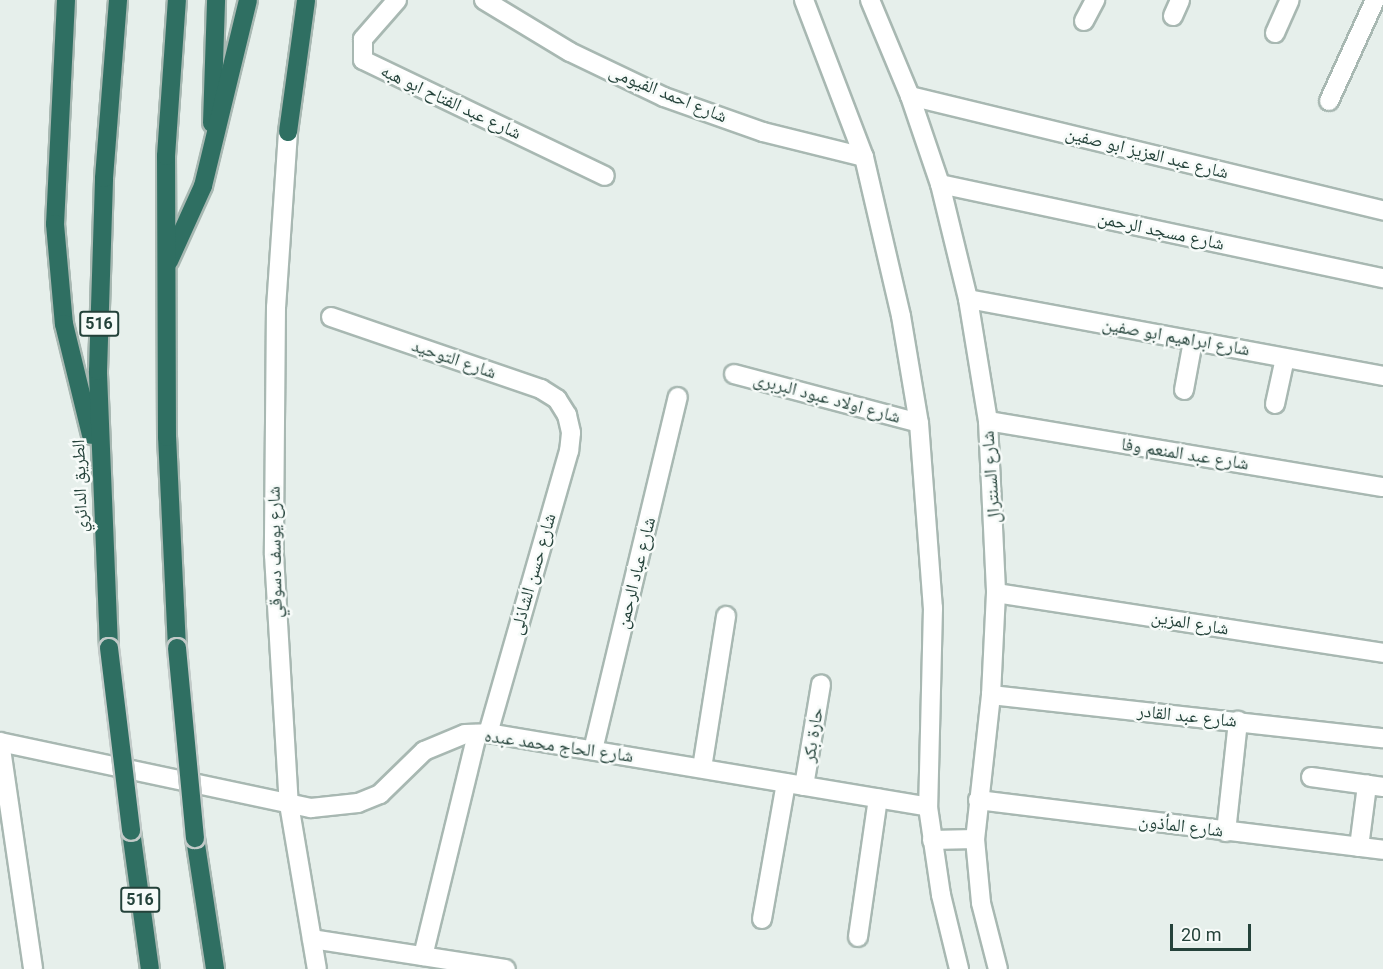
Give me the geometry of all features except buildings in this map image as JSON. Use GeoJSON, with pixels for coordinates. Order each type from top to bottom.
{"type":"FeatureCollection","features":[{"type":"Feature","properties":{"kind":"highway"},"geometry":{"type":"LineString","coordinates":[[66,0],[55,224],[64,324],[99,467]]}},
{"type":"Feature","properties":{"kind":"highway","name":"الطريق الدائري"},"geometry":{"type":"LineString","coordinates":[[118,0],[99,274],[99,467],[109,648],[130,831],[150,969]]}},
{"type":"Feature","properties":{"kind":"highway"},"geometry":{"type":"LineString","coordinates":[[177,0],[171,50],[166,156],[169,262],[167,436],[177,648],[195,837],[215,969]]}},
{"type":"Feature","properties":{"kind":"highway"},"geometry":{"type":"LineString","coordinates":[[212,146],[211,71],[216,0]]}},
{"type":"Feature","properties":{"kind":"highway"},"geometry":{"type":"LineString","coordinates":[[169,262],[189,225],[212,146],[248,0]]}},
{"type":"Feature","properties":{"kind":"highway"},"geometry":{"type":"LineString","coordinates":[[288,132],[306,0]]}},
{"type":"Feature","properties":{"kind":"street","name":"شارع عبد الفتاح ابو هبه"},"geometry":{"type":"LineString","coordinates":[[398,0],[363,39],[363,60],[605,176]]}},
{"type":"Feature","properties":{"kind":"street","name":"شارع احمد الفيومى"},"geometry":{"type":"LineString","coordinates":[[484,0],[570,52],[664,97],[763,132],[864,157]]}},
{"type":"Feature","properties":{"kind":"street"},"geometry":{"type":"LineString","coordinates":[[804,0],[864,157],[901,316],[919,423],[933,608],[928,807],[932,840],[960,969]]}},
{"type":"Feature","properties":{"kind":"street","name":"شارع السنترال"},"geometry":{"type":"LineString","coordinates":[[870,0],[910,96],[940,184],[968,299],[988,421],[996,593],[991,695],[975,839],[981,903],[998,969]]}},
{"type":"Feature","properties":{"kind":"street"},"geometry":{"type":"LineString","coordinates":[[1084,21],[1095,0]]}},
{"type":"Feature","properties":{"kind":"street"},"geometry":{"type":"LineString","coordinates":[[1275,33],[1290,0]]}},
{"type":"Feature","properties":{"kind":"street"},"geometry":{"type":"LineString","coordinates":[[1329,101],[1375,0]]}},
{"type":"Feature","properties":{"kind":"street","name":"شارع عبد العزيز ابو صفين"},"geometry":{"type":"LineString","coordinates":[[910,96],[1383,210]]}},
{"type":"Feature","properties":{"kind":"street","name":"شارع يوسف دسوقي"},"geometry":{"type":"LineString","coordinates":[[288,132],[273,431],[274,555],[289,804],[317,969]]}},
{"type":"Feature","properties":{"kind":"street","name":"شارع مسجد الرحمن"},"geometry":{"type":"LineString","coordinates":[[940,184],[1383,278]]}},
{"type":"Feature","properties":{"kind":"street","name":"شارع ابراهيم ابو صفين"},"geometry":{"type":"LineString","coordinates":[[968,299],[1383,376]]}},
{"type":"Feature","properties":{"kind":"street","name":"شارع التوحيد"},"geometry":{"type":"LineString","coordinates":[[331,317],[541,389],[557,399],[567,414]]}},
{"type":"Feature","properties":{"kind":"street"},"geometry":{"type":"LineString","coordinates":[[1184,390],[1193,341]]}},
{"type":"Feature","properties":{"kind":"street"},"geometry":{"type":"LineString","coordinates":[[1275,404],[1285,358]]}},
{"type":"Feature","properties":{"kind":"street","name":"شارع اولاد عبود البربرى"},"geometry":{"type":"LineString","coordinates":[[734,374],[919,423]]}},
{"type":"Feature","properties":{"kind":"street","name":"شارع عباد الرحمن"},"geometry":{"type":"LineString","coordinates":[[593,750],[678,397]]}},
{"type":"Feature","properties":{"kind":"street","name":"شارع حسن الشاذلى"},"geometry":{"type":"LineString","coordinates":[[423,956],[483,733],[569,451],[571,433],[567,414]]}},
{"type":"Feature","properties":{"kind":"street","name":"شارع عبد المنعم وفا"},"geometry":{"type":"LineString","coordinates":[[988,421],[1383,487]]}},
{"type":"Feature","properties":{"kind":"street","name":"شارع المزين"},"geometry":{"type":"LineString","coordinates":[[996,593],[1383,654]]}},
{"type":"Feature","properties":{"kind":"street"},"geometry":{"type":"LineString","coordinates":[[702,768],[726,616]]}},
{"type":"Feature","properties":{"kind":"street","name":"حارة بكر"},"geometry":{"type":"LineString","coordinates":[[804,786],[821,684]]}},
{"type":"Feature","properties":{"kind":"street","name":"شارع عبد القادر"},"geometry":{"type":"LineString","coordinates":[[991,695],[1383,738]]}},
{"type":"Feature","properties":{"kind":"street"},"geometry":{"type":"LineString","coordinates":[[1226,832],[1238,722]]}},
{"type":"Feature","properties":{"kind":"street","name":"شارع الحاج محمد عبده"},"geometry":{"type":"LineString","coordinates":[[0,742],[311,808],[358,803],[380,794],[424,751],[444,741],[483,733],[928,807]]}},
{"type":"Feature","properties":{"kind":"street"},"geometry":{"type":"LineString","coordinates":[[0,742],[33,969]]}},
{"type":"Feature","properties":{"kind":"street"},"geometry":{"type":"LineString","coordinates":[[1311,777],[1375,786],[1359,847]]}},
{"type":"Feature","properties":{"kind":"street"},"geometry":{"type":"LineString","coordinates":[[762,919],[786,783]]}},
{"type":"Feature","properties":{"kind":"street"},"geometry":{"type":"LineString","coordinates":[[858,937],[878,798]]}},
{"type":"Feature","properties":{"kind":"street","name":"شارع المأذون"},"geometry":{"type":"LineString","coordinates":[[978,800],[1383,850]]}},
{"type":"Feature","properties":{"kind":"street"},"geometry":{"type":"LineString","coordinates":[[932,840],[975,839]]}},
{"type":"Feature","properties":{"kind":"street"},"geometry":{"type":"LineString","coordinates":[[312,939],[506,969]]}}]}
